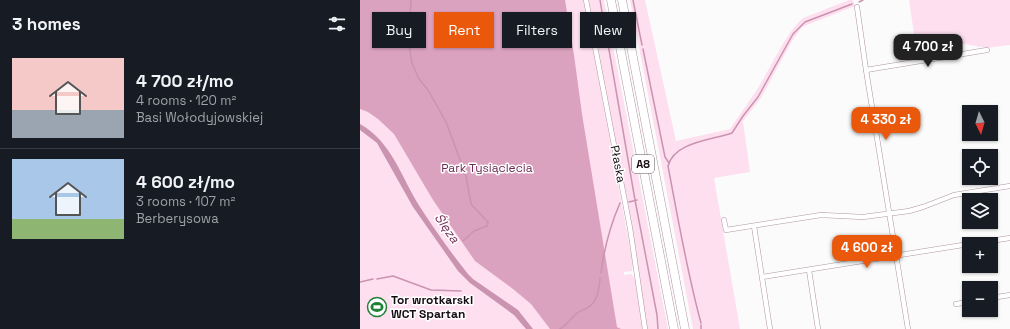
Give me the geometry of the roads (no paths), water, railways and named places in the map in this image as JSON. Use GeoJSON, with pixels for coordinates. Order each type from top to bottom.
{"type":"FeatureCollection","features":[{"type":"Feature","properties":{"kind":"highway","name":"A8"},"geometry":{"type":"LineString","coordinates":[[611,0],[674,329]]}},
{"type":"Feature","properties":{"kind":"highway","name":"A8"},"geometry":{"type":"LineString","coordinates":[[622,0],[685,329]]}},
{"type":"Feature","properties":{"kind":"street","name":"Płaska"},"geometry":{"type":"LineString","coordinates":[[586,0],[630,228],[645,329]]}},
{"type":"Feature","properties":{"kind":"street"},"geometry":{"type":"LineString","coordinates":[[857,7],[908,329]]}},
{"type":"Feature","properties":{"kind":"street"},"geometry":{"type":"LineString","coordinates":[[866,70],[987,50]]}},
{"type":"Feature","properties":{"kind":"street"},"geometry":{"type":"LineString","coordinates":[[724,220],[726,230],[821,216],[833,215],[854,218],[916,209],[961,194],[1010,186]]}},
{"type":"Feature","properties":{"kind":"street"},"geometry":{"type":"LineString","coordinates":[[754,226],[770,329]]}},
{"type":"Feature","properties":{"kind":"street"},"geometry":{"type":"LineString","coordinates":[[998,240],[1010,238]]}},
{"type":"Feature","properties":{"kind":"street"},"geometry":{"type":"LineString","coordinates":[[762,277],[962,245]]}},
{"type":"Feature","properties":{"kind":"street"},"geometry":{"type":"LineString","coordinates":[[809,270],[818,329]]}},
{"type":"Feature","properties":{"kind":"street"},"geometry":{"type":"LineString","coordinates":[[998,297],[1010,295]]}},
{"type":"Feature","properties":{"kind":"street"},"geometry":{"type":"LineString","coordinates":[[956,304],[962,303]]}},
{"type":"Feature","properties":{"kind":"waterway","name":"Ślęza"},"geometry":{"type":"LineString","coordinates":[[411,0],[408,40],[412,63],[419,79],[428,90],[446,122],[466,176],[471,204],[488,222],[487,226],[474,231],[463,241]]}},
{"type":"Feature","properties":{"kind":"waterway"},"geometry":{"type":"LineString","coordinates":[[600,0],[604,34],[608,44],[657,315],[658,329]]}},
{"type":"Feature","properties":{"kind":"waterway"},"geometry":{"type":"LineString","coordinates":[[633,0],[642,45]]}},
{"type":"Feature","properties":{"kind":"waterway"},"geometry":{"type":"LineString","coordinates":[[859,2],[863,0]]}},
{"type":"Feature","properties":{"kind":"waterway"},"geometry":{"type":"LineString","coordinates":[[701,323],[687,265],[668,166],[672,158],[686,147],[695,143],[732,133],[758,97],[793,34],[805,22],[852,4]]}},
{"type":"Feature","properties":{"kind":"waterway"},"geometry":{"type":"LineString","coordinates":[[643,49],[665,157],[669,163]]}},
{"type":"Feature","properties":{"kind":"waterway"},"geometry":{"type":"LineString","coordinates":[[629,202],[637,200]]}},
{"type":"Feature","properties":{"kind":"waterway"},"geometry":{"type":"LineString","coordinates":[[601,273],[608,238],[620,203]]}},
{"type":"Feature","properties":{"kind":"waterway"},"geometry":{"type":"LineString","coordinates":[[377,279],[393,276],[431,290],[461,291]]}},
{"type":"Feature","properties":{"kind":"waterway"},"geometry":{"type":"LineString","coordinates":[[560,329],[565,326],[577,313],[587,308],[594,302],[596,299],[600,278]]}},
{"type":"Feature","properties":{"kind":"waterway"},"geometry":{"type":"LineString","coordinates":[[360,282],[373,279]]}},
{"type":"Feature","properties":{"kind":"place","name":"Tor wrotkarski WCT Spartan"},"geometry":{"type":"Point","coordinates":[377,307]}},
{"type":"Feature","properties":{"kind":"park label","name":"Park Tysiąclecia"},"geometry":{"type":"Point","coordinates":[487,168]}}]}
